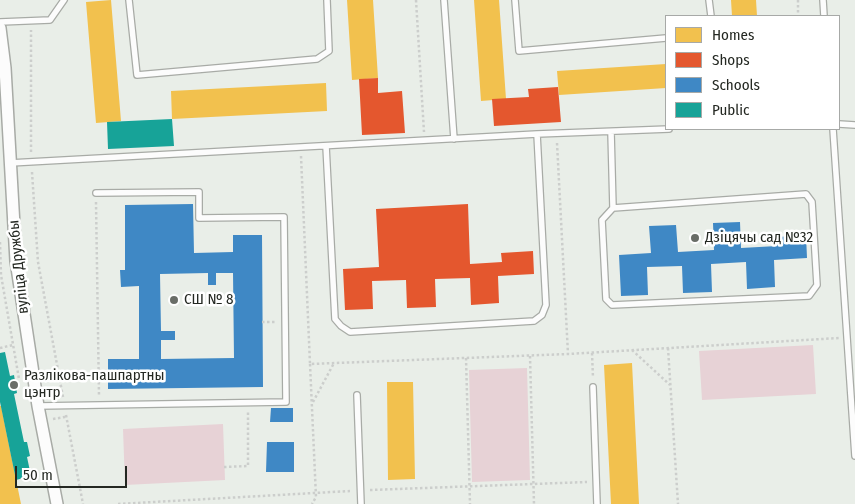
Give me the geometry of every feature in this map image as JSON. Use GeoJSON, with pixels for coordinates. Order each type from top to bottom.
{"type":"FeatureCollection","features":[{"type":"Feature","properties":{"kind":"street","name":"вуліца Дружбы"},"geometry":{"type":"LineString","coordinates":[[0,28],[16,260],[38,406],[57,504]]}},
{"type":"Feature","properties":{"kind":"lane"},"geometry":{"type":"LineString","coordinates":[[0,22],[50,20],[64,0]]}},
{"type":"Feature","properties":{"kind":"lane"},"geometry":{"type":"LineString","coordinates":[[129,0],[137,75],[317,59],[329,51],[327,0]]}},
{"type":"Feature","properties":{"kind":"lane"},"geometry":{"type":"LineString","coordinates":[[444,0],[454,139]]}},
{"type":"Feature","properties":{"kind":"lane"},"geometry":{"type":"LineString","coordinates":[[515,0],[519,51],[665,38]]}},
{"type":"Feature","properties":{"kind":"lane"},"geometry":{"type":"LineString","coordinates":[[710,0],[711,15]]}},
{"type":"Feature","properties":{"kind":"lane"},"geometry":{"type":"LineString","coordinates":[[823,0],[824,15]]}},
{"type":"Feature","properties":{"kind":"lane"},"geometry":{"type":"LineString","coordinates":[[840,124],[855,126]]}},
{"type":"Feature","properties":{"kind":"lane"},"geometry":{"type":"LineString","coordinates":[[10,163],[556,133],[665,129]]}},
{"type":"Feature","properties":{"kind":"lane"},"geometry":{"type":"LineString","coordinates":[[833,130],[855,456]]}},
{"type":"Feature","properties":{"kind":"lane"},"geometry":{"type":"LineString","coordinates":[[611,132],[613,208],[602,220],[606,299],[612,305],[810,296],[818,285],[812,202],[806,194],[613,208]]}},
{"type":"Feature","properties":{"kind":"lane"},"geometry":{"type":"LineString","coordinates":[[326,146],[335,319],[350,332],[534,321],[542,316],[546,305],[537,134]]}},
{"type":"Feature","properties":{"kind":"lane"},"geometry":{"type":"LineString","coordinates":[[38,406],[286,402],[284,217],[199,218],[199,192],[96,193]]}},
{"type":"Feature","properties":{"kind":"lane"},"geometry":{"type":"LineString","coordinates":[[593,386],[597,504]]}},
{"type":"Feature","properties":{"kind":"lane"},"geometry":{"type":"LineString","coordinates":[[357,395],[361,504]]}},
{"type":"Feature","properties":{"kind":"path"},"geometry":{"type":"LineString","coordinates":[[416,0],[424,141]]}},
{"type":"Feature","properties":{"kind":"path"},"geometry":{"type":"LineString","coordinates":[[798,0],[798,15]]}},
{"type":"Feature","properties":{"kind":"path"},"geometry":{"type":"LineString","coordinates":[[31,22],[31,162],[38,262],[83,504]]}},
{"type":"Feature","properties":{"kind":"path"},"geometry":{"type":"LineString","coordinates":[[556,133],[568,354]]}},
{"type":"Feature","properties":{"kind":"path"},"geometry":{"type":"LineString","coordinates":[[96,193],[99,405]]}},
{"type":"Feature","properties":{"kind":"path"},"geometry":{"type":"LineString","coordinates":[[0,348],[13,346]]}},
{"type":"Feature","properties":{"kind":"path"},"geometry":{"type":"LineString","coordinates":[[668,348],[678,504]]}},
{"type":"Feature","properties":{"kind":"path"},"geometry":{"type":"LineString","coordinates":[[632,350],[671,386]]}},
{"type":"Feature","properties":{"kind":"path"},"geometry":{"type":"LineString","coordinates":[[592,352],[593,386]]}},
{"type":"Feature","properties":{"kind":"path"},"geometry":{"type":"LineString","coordinates":[[530,355],[534,504]]}},
{"type":"Feature","properties":{"kind":"path"},"geometry":{"type":"LineString","coordinates":[[466,358],[470,504]]}},
{"type":"Feature","properties":{"kind":"path"},"geometry":{"type":"LineString","coordinates":[[312,404],[334,363]]}},
{"type":"Feature","properties":{"kind":"path"},"geometry":{"type":"LineString","coordinates":[[310,364],[316,497],[312,504]]}},
{"type":"Feature","properties":{"kind":"path"},"geometry":{"type":"LineString","coordinates":[[224,466],[248,466],[247,403]]}},
{"type":"Feature","properties":{"kind":"path"},"geometry":{"type":"LineString","coordinates":[[118,504],[315,492],[596,482]]}},
{"type":"Feature","properties":{"kind":"shaded area"},"geometry":{"type":"Polygon","coordinates":[[[813,345],[816,394],[702,400],[699,351],[813,345]]]}},
{"type":"Feature","properties":{"kind":"shaded area"},"geometry":{"type":"Polygon","coordinates":[[[527,368],[530,480],[472,482],[469,370],[527,368]]]}},
{"type":"Feature","properties":{"kind":"shaded area"},"geometry":{"type":"Polygon","coordinates":[[[223,424],[225,480],[125,485],[123,429],[223,424]]]}},
{"type":"Feature","properties":{"kind":"building: Homes"},"geometry":{"type":"Polygon","coordinates":[[[111,0],[121,121],[96,123],[86,2],[111,0]]]}},
{"type":"Feature","properties":{"kind":"building: Homes"},"geometry":{"type":"Polygon","coordinates":[[[347,0],[373,0],[378,78],[352,80],[347,0]]]}},
{"type":"Feature","properties":{"kind":"building: Homes"},"geometry":{"type":"Polygon","coordinates":[[[474,0],[499,0],[506,99],[481,101],[474,0]]]}},
{"type":"Feature","properties":{"kind":"building: Homes"},"geometry":{"type":"Polygon","coordinates":[[[731,0],[756,0],[757,15],[732,15],[731,0]]]}},
{"type":"Feature","properties":{"kind":"building: Homes"},"geometry":{"type":"Polygon","coordinates":[[[665,64],[665,88],[559,95],[557,71],[665,64]]]}},
{"type":"Feature","properties":{"kind":"building: Homes"},"geometry":{"type":"Polygon","coordinates":[[[326,83],[327,111],[172,119],[171,91],[326,83]]]}},
{"type":"Feature","properties":{"kind":"building: Homes"},"geometry":{"type":"Polygon","coordinates":[[[632,363],[639,504],[611,504],[604,365],[632,363]]]}},
{"type":"Feature","properties":{"kind":"building: Homes"},"geometry":{"type":"Polygon","coordinates":[[[387,382],[413,382],[415,479],[388,480],[387,382]]]}},
{"type":"Feature","properties":{"kind":"building: Homes"},"geometry":{"type":"Polygon","coordinates":[[[1,406],[21,504],[0,504],[1,406]]]}},
{"type":"Feature","properties":{"kind":"building: Shops"},"geometry":{"type":"Polygon","coordinates":[[[378,78],[378,93],[402,91],[405,133],[362,135],[359,79],[378,78]]]}},
{"type":"Feature","properties":{"kind":"building: Shops"},"geometry":{"type":"Polygon","coordinates":[[[558,87],[561,122],[494,126],[492,99],[529,97],[528,89],[558,87]]]}},
{"type":"Feature","properties":{"kind":"building: Shops"},"geometry":{"type":"Polygon","coordinates":[[[468,204],[470,264],[502,262],[501,253],[533,251],[534,274],[498,276],[499,303],[471,305],[470,278],[435,279],[436,307],[407,308],[406,280],[372,281],[373,309],[345,310],[343,269],[379,267],[376,209],[468,204]]]}},
{"type":"Feature","properties":{"kind":"building: Schools"},"geometry":{"type":"Polygon","coordinates":[[[193,204],[194,253],[233,252],[233,235],[262,235],[263,387],[108,389],[108,359],[139,359],[139,286],[121,287],[120,270],[125,270],[125,205],[193,204]],[[208,273],[160,274],[161,331],[175,331],[175,340],[161,340],[161,359],[234,358],[233,273],[216,273],[216,285],[208,285],[208,273]]]}},
{"type":"Feature","properties":{"kind":"building: Schools"},"geometry":{"type":"Polygon","coordinates":[[[740,222],[741,248],[777,246],[777,237],[806,235],[807,258],[774,260],[775,287],[747,289],[746,262],[711,264],[712,292],[683,293],[682,266],[647,267],[648,295],[621,296],[619,255],[651,253],[649,226],[676,225],[678,252],[714,250],[713,223],[740,222]]]}},
{"type":"Feature","properties":{"kind":"building: Schools"},"geometry":{"type":"Polygon","coordinates":[[[271,408],[293,408],[293,422],[270,422],[271,408]]]}},
{"type":"Feature","properties":{"kind":"building: Schools"},"geometry":{"type":"Polygon","coordinates":[[[267,442],[294,442],[294,472],[266,472],[267,442]]]}},
{"type":"Feature","properties":{"kind":"building: Public"},"geometry":{"type":"Polygon","coordinates":[[[172,119],[174,146],[108,149],[107,122],[172,119]]]}},
{"type":"Feature","properties":{"kind":"building: Public"},"geometry":{"type":"Polygon","coordinates":[[[5,352],[10,376],[14,375],[17,393],[14,394],[24,442],[27,442],[30,456],[27,457],[31,476],[16,480],[0,402],[0,353],[5,352]]]}},
{"type":"Feature","properties":{"kind":"place","name":"Дзіцячы сад №32"},"geometry":{"type":"Point","coordinates":[695,238]}},
{"type":"Feature","properties":{"kind":"place","name":"СШ № 8"},"geometry":{"type":"Point","coordinates":[174,300]}},
{"type":"Feature","properties":{"kind":"place","name":"Разлікова-пашпартны цэнтр"},"geometry":{"type":"Point","coordinates":[14,385]}}]}
